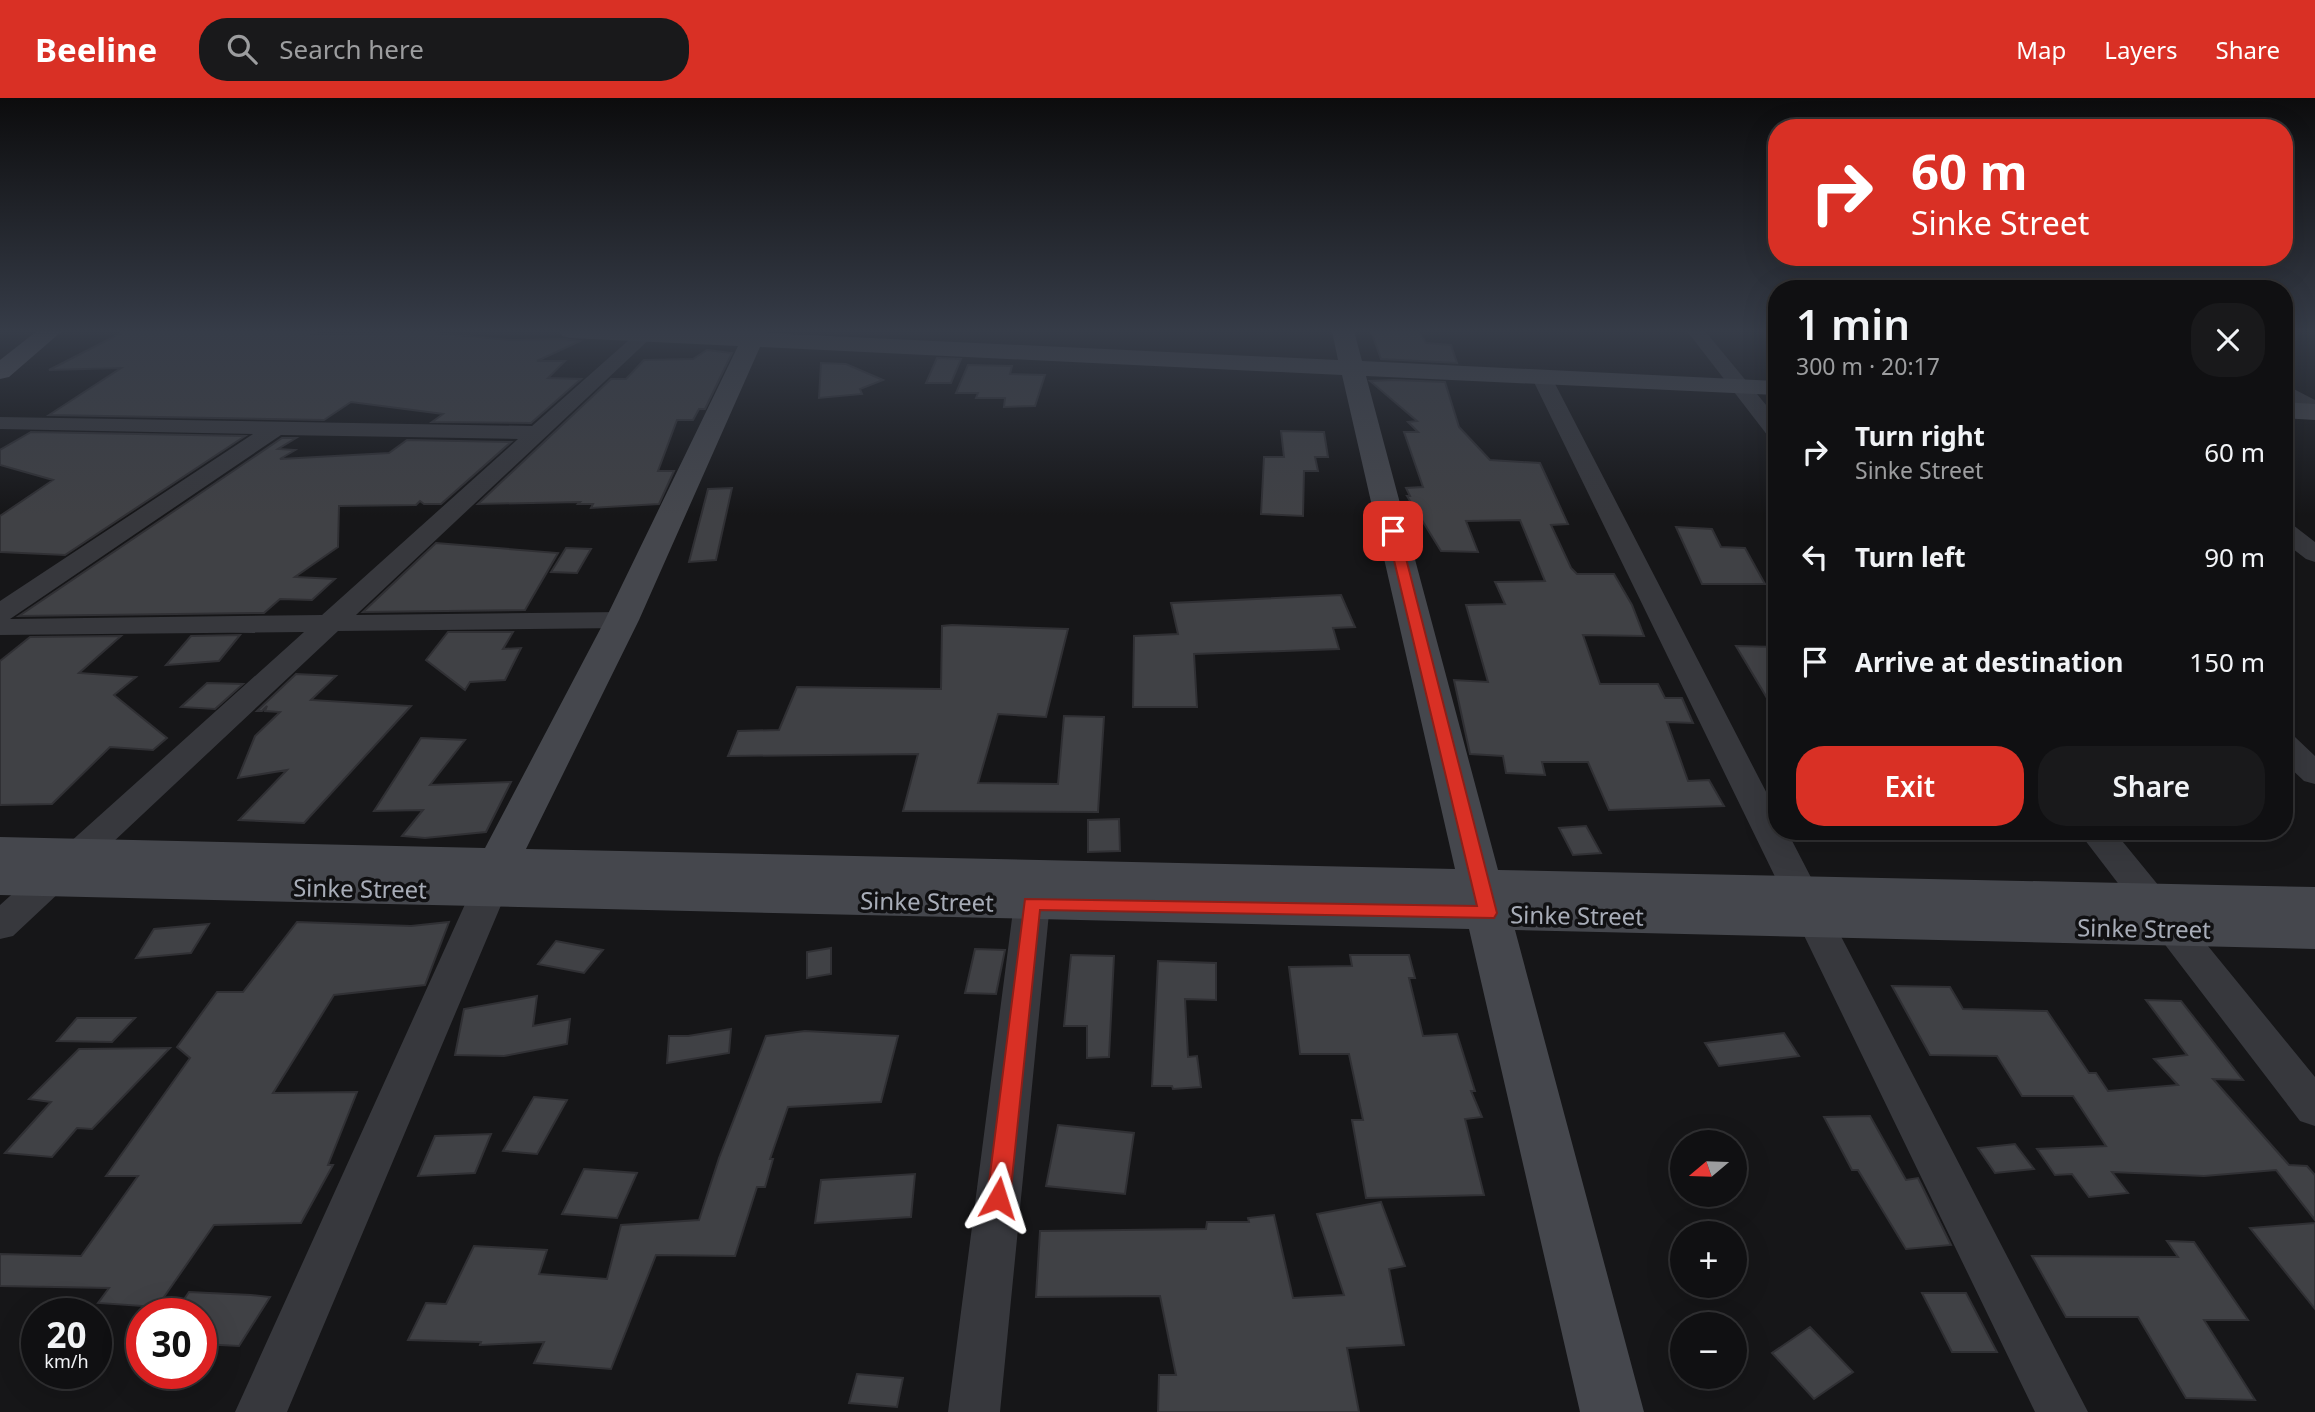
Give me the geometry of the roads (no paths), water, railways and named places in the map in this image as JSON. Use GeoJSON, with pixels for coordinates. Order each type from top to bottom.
{"type":"FeatureCollection","features":[{"type":"Feature","properties":{"kind":"street"},"geometry":{"type":"LineString","coordinates":[[0,926],[582,392]]}},
{"type":"Feature","properties":{"kind":"street"},"geometry":{"type":"LineString","coordinates":[[261,1412],[494,877],[622,620],[727,392]]}},
{"type":"Feature","properties":{"kind":"street"},"geometry":{"type":"LineString","coordinates":[[1359,392],[1612,1412]]}},
{"type":"Feature","properties":{"kind":"street"},"geometry":{"type":"LineString","coordinates":[[1549,392],[1768,827]]}},
{"type":"Feature","properties":{"kind":"street"},"geometry":{"type":"LineString","coordinates":[[1745,392],[1768,421]]}},
{"type":"Feature","properties":{"kind":"street"},"geometry":{"type":"LineString","coordinates":[[2293,396],[2315,411]]}},
{"type":"Feature","properties":{"kind":"street"},"geometry":{"type":"LineString","coordinates":[[2293,410],[2315,411]]}},
{"type":"Feature","properties":{"kind":"street"},"geometry":{"type":"LineString","coordinates":[[0,423],[538,433]]}},
{"type":"Feature","properties":{"kind":"street"},"geometry":{"type":"LineString","coordinates":[[0,612],[275,429]]}},
{"type":"Feature","properties":{"kind":"street"},"geometry":{"type":"LineString","coordinates":[[2293,537],[2315,554]]}},
{"type":"Feature","properties":{"kind":"street"},"geometry":{"type":"LineString","coordinates":[[0,626],[622,620]]}},
{"type":"Feature","properties":{"kind":"street"},"geometry":{"type":"LineString","coordinates":[[2293,753],[2315,774]]}},
{"type":"Feature","properties":{"kind":"street"},"geometry":{"type":"LineString","coordinates":[[1775,840],[2062,1412]]}},
{"type":"Feature","properties":{"kind":"street"},"geometry":{"type":"LineString","coordinates":[[2102,840],[2315,1108]]}},
{"type":"Feature","properties":{"kind":"street","name":"Sinke Street"},"geometry":{"type":"LineString","coordinates":[[0,852],[62,867],[2160,914],[2315,932]]}},
{"type":"Feature","properties":{"kind":"street","name":"Sinke Street"},"geometry":{"type":"LineString","coordinates":[[0,880],[62,867]]}},
{"type":"Feature","properties":{"kind":"street","name":"Sinke Street"},"geometry":{"type":"LineString","coordinates":[[494,877],[1032,903],[1484,899]]}},
{"type":"Feature","properties":{"kind":"street"},"geometry":{"type":"LineString","coordinates":[[974,1412],[1032,903]]}},
{"type":"Feature","properties":{"kind":"street","name":"Sinke Street"},"geometry":{"type":"LineString","coordinates":[[2160,914],[2315,903]]}}]}
